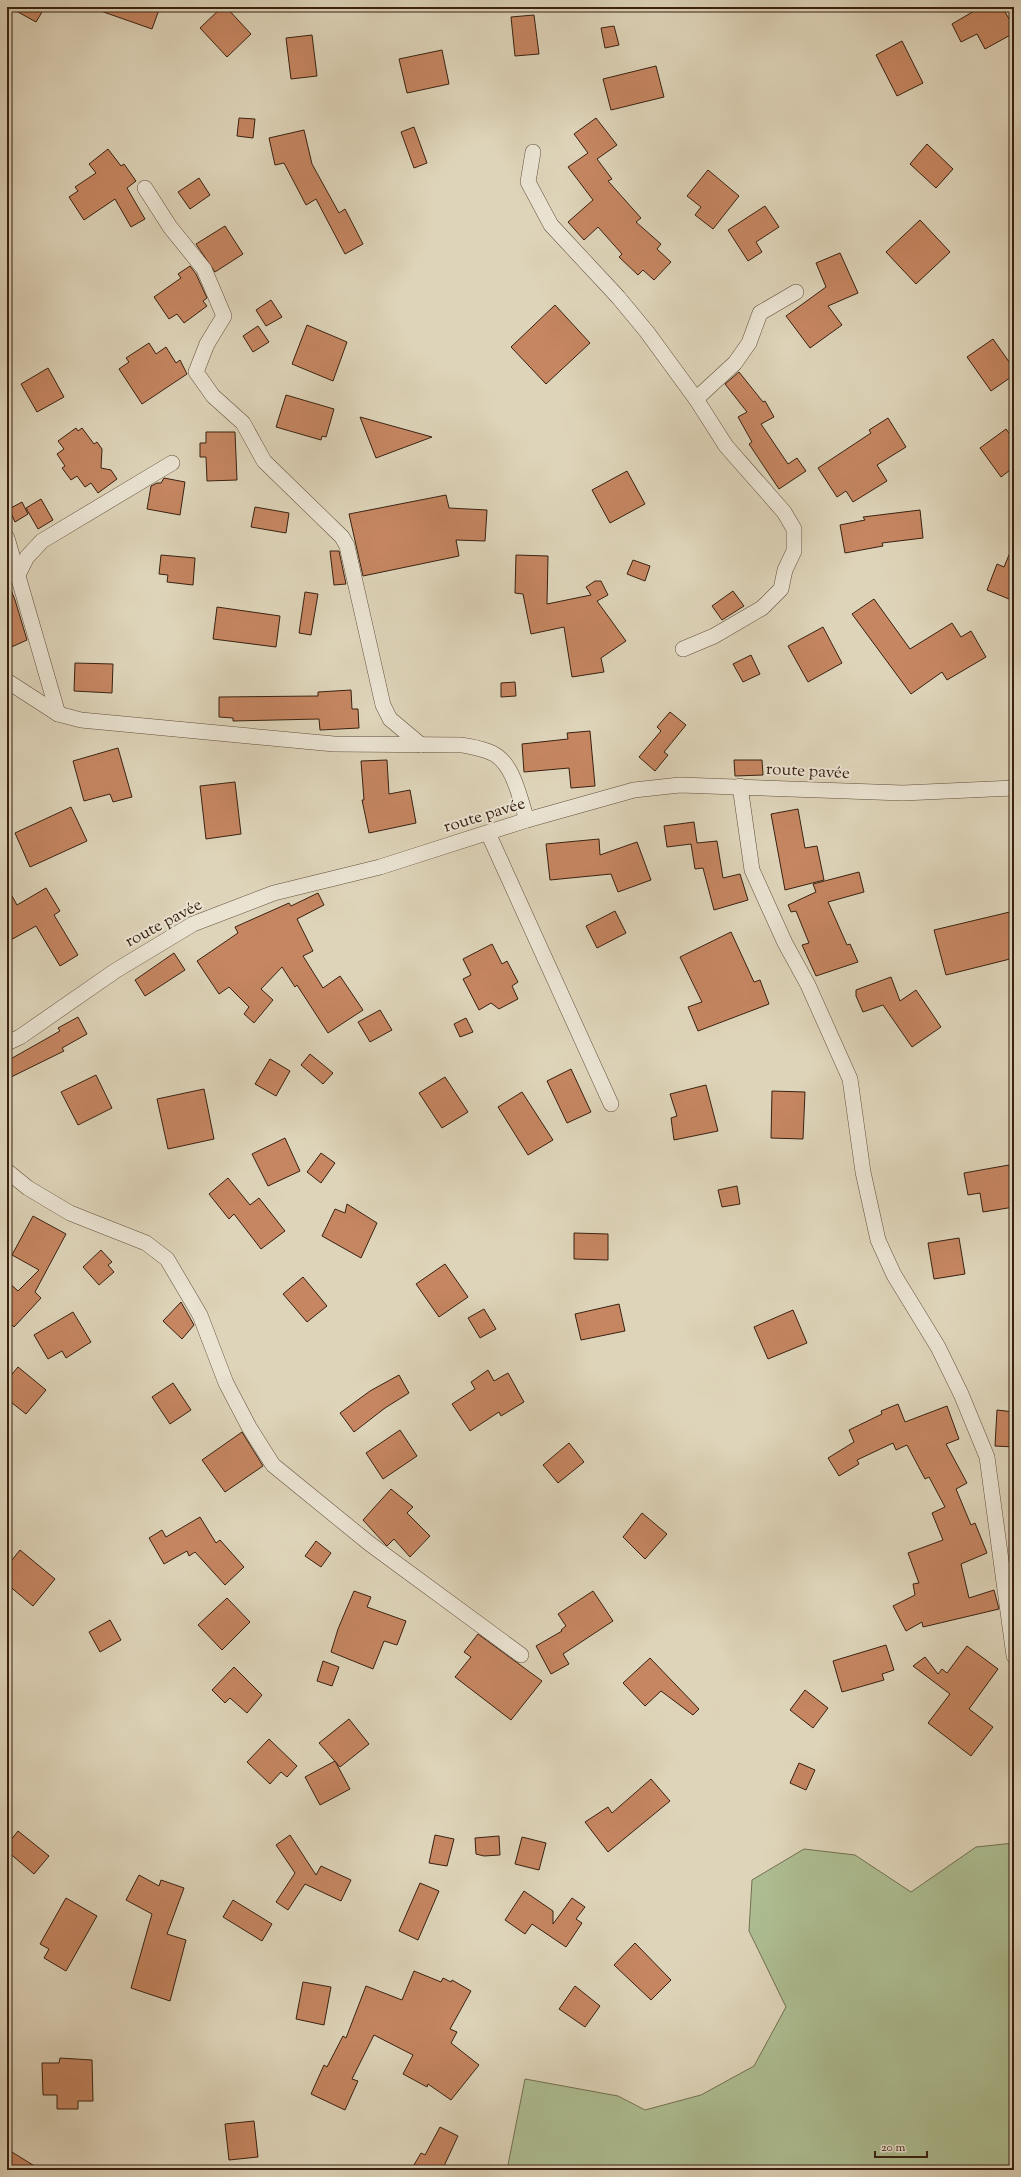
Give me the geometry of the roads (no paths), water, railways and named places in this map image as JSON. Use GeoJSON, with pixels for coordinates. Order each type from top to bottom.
{"type":"FeatureCollection","features":[{"type":"Feature","properties":{"kind":"street"},"geometry":{"type":"LineString","coordinates":[[533,152],[528,182],[551,225],[618,297],[647,332],[696,399],[726,446],[784,512],[794,529],[794,551],[786,570],[781,589],[762,608],[714,636],[683,649]]}},
{"type":"Feature","properties":{"kind":"street"},"geometry":{"type":"LineString","coordinates":[[145,188],[170,227],[204,269],[224,316],[207,344],[196,372],[213,396],[243,424],[264,461],[342,537],[347,546],[383,705],[390,719],[421,745]]}},
{"type":"Feature","properties":{"kind":"street"},"geometry":{"type":"LineString","coordinates":[[696,399],[735,363],[749,343],[760,313],[796,292]]}},
{"type":"Feature","properties":{"kind":"street"},"geometry":{"type":"LineString","coordinates":[[18,575],[27,557],[42,541],[172,463]]}},
{"type":"Feature","properties":{"kind":"street"},"geometry":{"type":"LineString","coordinates":[[7,538],[58,714]]}},
{"type":"Feature","properties":{"kind":"street"},"geometry":{"type":"LineString","coordinates":[[7,681],[58,714],[81,720],[334,744],[462,745],[493,753],[509,770],[527,820]]}},
{"type":"Feature","properties":{"kind":"street","name":"route pavée"},"geometry":{"type":"LineString","coordinates":[[7,1043],[20,1036],[115,971],[193,924],[274,893],[380,867],[527,820],[634,790],[680,785],[903,793],[1014,788]]}},
{"type":"Feature","properties":{"kind":"street"},"geometry":{"type":"LineString","coordinates":[[740,786],[752,870],[785,943],[808,985],[850,1080],[863,1172],[878,1240],[894,1275],[944,1361],[961,1394],[987,1457],[1014,1656]]}},
{"type":"Feature","properties":{"kind":"street"},"geometry":{"type":"LineString","coordinates":[[488,832],[611,1104]]}},
{"type":"Feature","properties":{"kind":"street"},"geometry":{"type":"LineString","coordinates":[[7,1171],[28,1188],[70,1213],[146,1243],[167,1259],[200,1315],[226,1383],[249,1426],[273,1464],[370,1544],[521,1655]]}}]}
